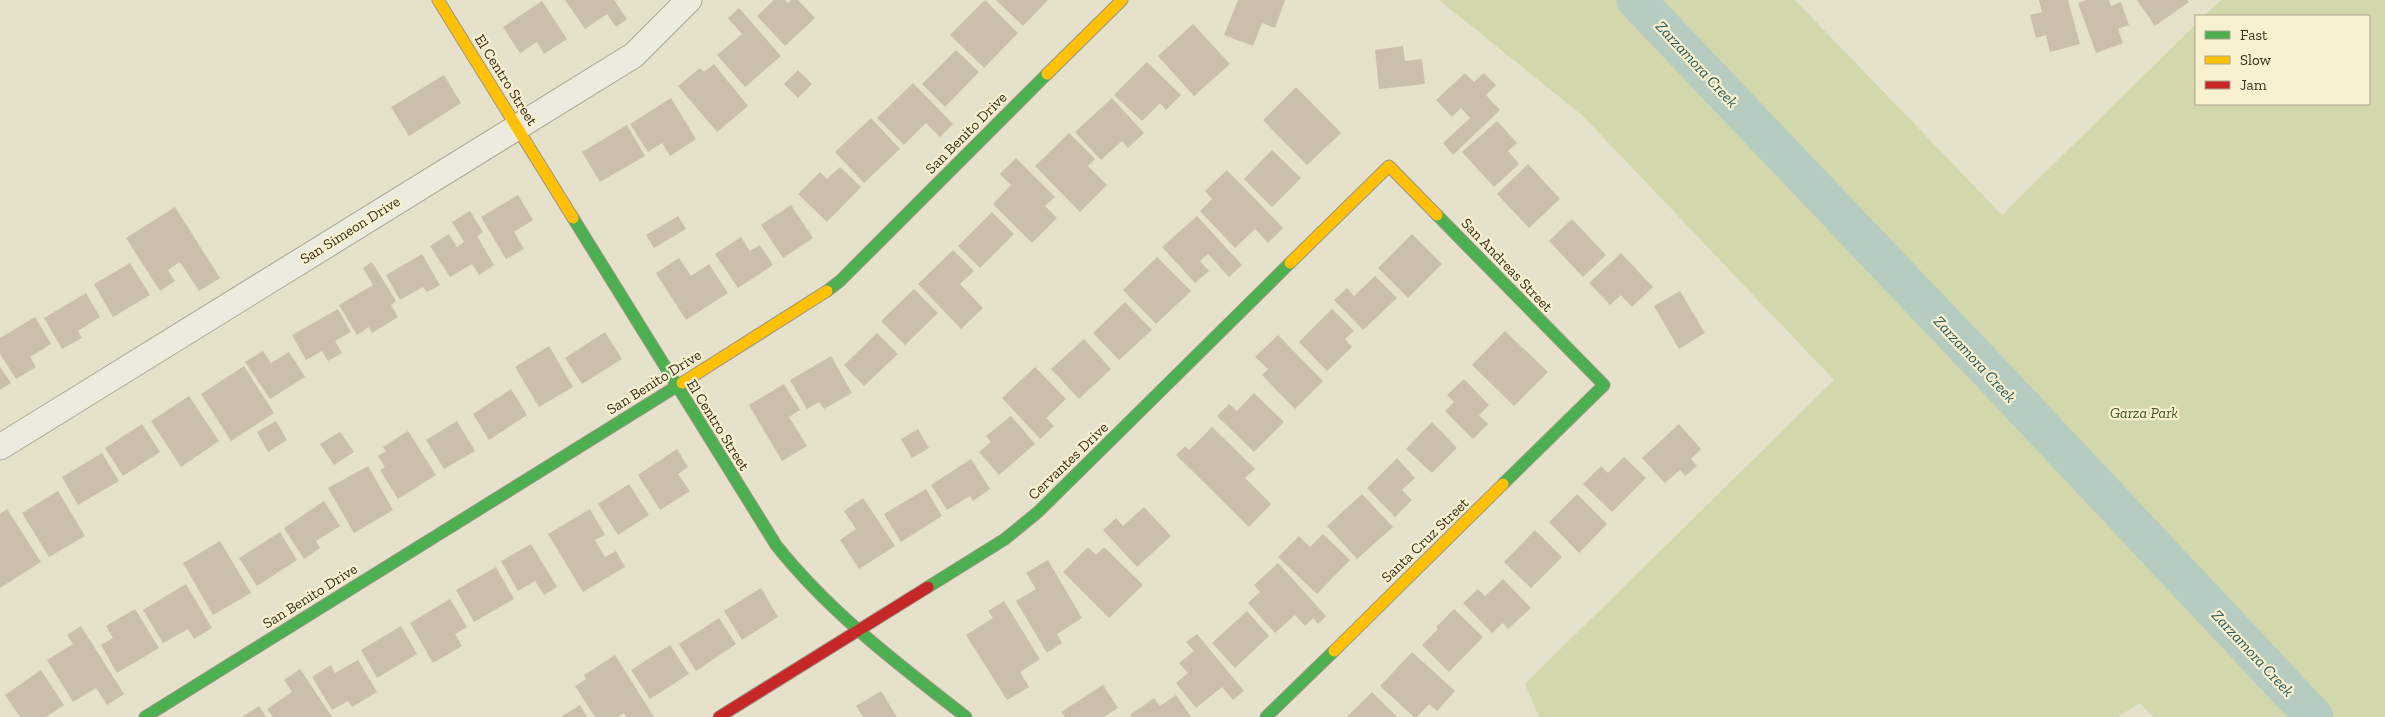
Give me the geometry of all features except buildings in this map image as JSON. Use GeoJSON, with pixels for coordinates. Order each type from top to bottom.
{"type":"FeatureCollection","features":[{"type":"Feature","properties":{"kind":"street","name":"El Centro Street"},"geometry":{"type":"LineString","coordinates":[[438,0],[676,386],[776,545],[794,570],[858,630],[966,717]]}},
{"type":"Feature","properties":{"kind":"street","name":"San Simeon Drive"},"geometry":{"type":"LineString","coordinates":[[0,447],[634,55],[689,0]]}},
{"type":"Feature","properties":{"kind":"street","name":"San Benito Drive"},"geometry":{"type":"LineString","coordinates":[[145,717],[806,306],[840,281],[1122,0]]}},
{"type":"Feature","properties":{"kind":"street","name":"San Andreas Street"},"geometry":{"type":"LineString","coordinates":[[1389,166],[1604,385]]}},
{"type":"Feature","properties":{"kind":"street","name":"Cervantes Drive"},"geometry":{"type":"LineString","coordinates":[[719,717],[1005,539],[1038,512],[1389,166]]}},
{"type":"Feature","properties":{"kind":"street","name":"Santa Cruz Street"},"geometry":{"type":"LineString","coordinates":[[1266,717],[1604,385]]}},
{"type":"Feature","properties":{"kind":"green space","name":"Garza Park"},"geometry":{"type":"Polygon","coordinates":[[[1439,0],[1795,0],[2002,215],[2195,25],[2195,105],[2370,105],[2370,15],[2205,15],[2221,0],[2385,0],[2385,717],[2153,717],[2140,703],[2118,717],[1539,717],[1525,684],[1834,380],[1583,116],[1439,0]]]}},
{"type":"Feature","properties":{"kind":"waterway","name":"Zarzamora Creek"},"geometry":{"type":"LineString","coordinates":[[1636,0],[2009,392],[2314,717]]}},
{"type":"Feature","properties":{"kind":"traffic: fast"},"geometry":{"type":"LineString","coordinates":[[827,291],[840,281],[1047,74]]}},
{"type":"Feature","properties":{"kind":"traffic: fast"},"geometry":{"type":"LineString","coordinates":[[1437,215],[1604,385],[1503,484]]}},
{"type":"Feature","properties":{"kind":"traffic: fast"},"geometry":{"type":"LineString","coordinates":[[573,218],[776,545],[819,593],[866,637],[966,717]]}},
{"type":"Feature","properties":{"kind":"traffic: fast"},"geometry":{"type":"LineString","coordinates":[[928,587],[1005,539],[1038,512],[1290,263]]}},
{"type":"Feature","properties":{"kind":"traffic: fast"},"geometry":{"type":"LineString","coordinates":[[145,717],[682,383]]}},
{"type":"Feature","properties":{"kind":"traffic: fast"},"geometry":{"type":"LineString","coordinates":[[1266,717],[1334,651]]}},
{"type":"Feature","properties":{"kind":"traffic: slow"},"geometry":{"type":"LineString","coordinates":[[438,0],[573,218]]}},
{"type":"Feature","properties":{"kind":"traffic: slow"},"geometry":{"type":"LineString","coordinates":[[1047,74],[1122,0]]}},
{"type":"Feature","properties":{"kind":"traffic: slow"},"geometry":{"type":"LineString","coordinates":[[1290,263],[1389,166],[1437,215]]}},
{"type":"Feature","properties":{"kind":"traffic: slow"},"geometry":{"type":"LineString","coordinates":[[682,383],[827,291]]}},
{"type":"Feature","properties":{"kind":"traffic: slow"},"geometry":{"type":"LineString","coordinates":[[1334,651],[1503,484]]}},
{"type":"Feature","properties":{"kind":"traffic: jam"},"geometry":{"type":"LineString","coordinates":[[719,717],[928,587]]}}]}
